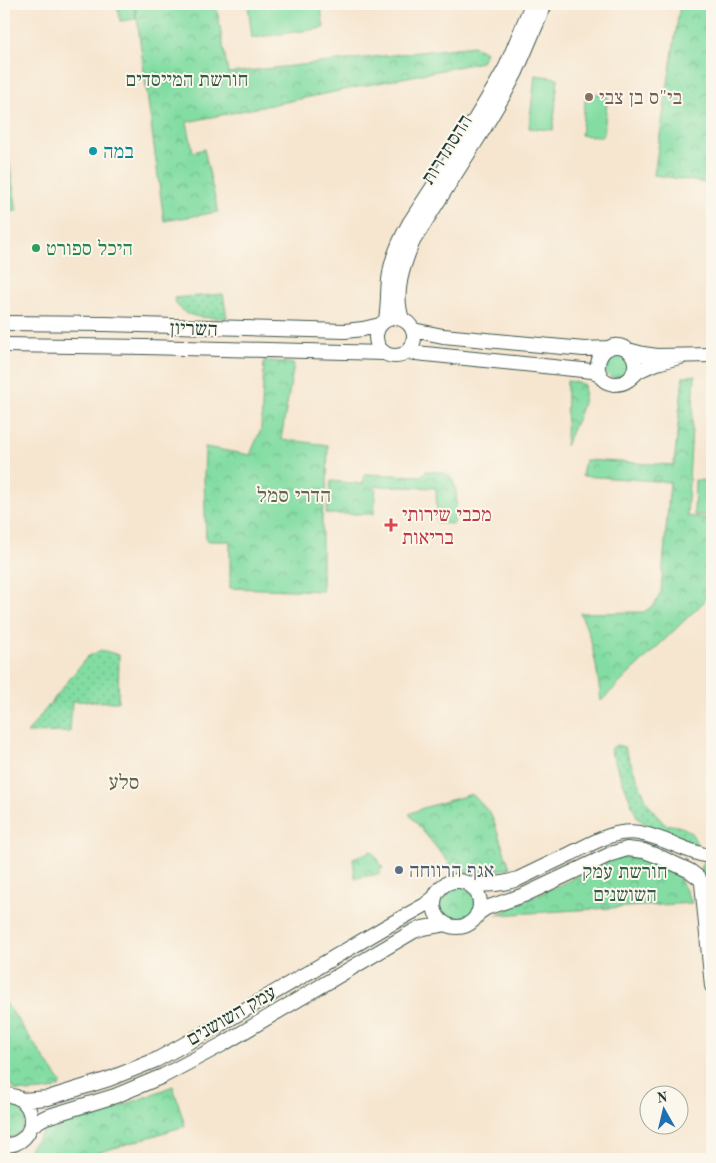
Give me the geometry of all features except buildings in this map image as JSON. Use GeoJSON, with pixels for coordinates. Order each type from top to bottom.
{"type":"FeatureCollection","features":[{"type":"Feature","properties":{"kind":"street","name":"ההסתדרות"},"geometry":{"type":"LineString","coordinates":[[383,322],[388,312],[390,272],[402,236],[496,85],[506,67],[532,4]]}},
{"type":"Feature","properties":{"kind":"street","name":"ההסתדרות"},"geometry":{"type":"LineString","coordinates":[[402,319],[399,305],[400,282],[413,241],[483,130],[513,78],[545,4]]}},
{"type":"Feature","properties":{"kind":"street"},"geometry":{"type":"LineString","coordinates":[[392,318],[402,319],[413,330],[414,334],[409,350],[395,356],[384,353],[378,346],[375,338],[377,329],[383,322],[392,318]]}},
{"type":"Feature","properties":{"kind":"street","name":"השריון"},"geometry":{"type":"LineString","coordinates":[[4,323],[344,331],[363,329],[383,322]]}},
{"type":"Feature","properties":{"kind":"street"},"geometry":{"type":"LineString","coordinates":[[413,330],[443,336],[584,349],[617,346],[657,356],[712,355]]}},
{"type":"Feature","properties":{"kind":"street","name":"השריון"},"geometry":{"type":"LineString","coordinates":[[4,345],[384,353]]}},
{"type":"Feature","properties":{"kind":"street"},"geometry":{"type":"LineString","coordinates":[[600,374],[598,359],[609,348]]}},
{"type":"Feature","properties":{"kind":"street"},"geometry":{"type":"LineString","coordinates":[[628,350],[632,354],[635,363],[634,372],[631,377]]}},
{"type":"Feature","properties":{"kind":"street"},"geometry":{"type":"LineString","coordinates":[[406,352],[592,371],[616,384],[624,383],[645,368],[684,356]]}},
{"type":"Feature","properties":{"kind":"street"},"geometry":{"type":"LineString","coordinates":[[466,883],[478,896],[480,907],[477,914],[472,921],[463,926],[446,924],[438,917],[434,904],[439,890],[447,884],[458,881],[488,886],[507,883],[605,838],[625,832],[648,835],[689,851],[710,856]]}},
{"type":"Feature","properties":{"kind":"street"},"geometry":{"type":"LineString","coordinates":[[477,914],[486,908],[524,895],[611,854],[627,850],[644,851],[690,870],[704,884]]}},
{"type":"Feature","properties":{"kind":"street"},"geometry":{"type":"LineString","coordinates":[[710,856],[701,862],[697,873],[704,884],[712,986]]}},
{"type":"Feature","properties":{"kind":"street","name":"עמק השושנים"},"geometry":{"type":"LineString","coordinates":[[11,1095],[39,1099],[64,1093],[109,1079],[156,1060],[425,905],[435,897]]}},
{"type":"Feature","properties":{"kind":"street","name":"עמק השושנים"},"geometry":{"type":"LineString","coordinates":[[4,1145],[18,1142],[25,1136],[30,1127],[46,1117],[115,1096],[163,1076],[223,1044],[406,936],[422,928],[446,924]]}},
{"type":"Feature","properties":{"kind":"street"},"geometry":{"type":"LineString","coordinates":[[11,1095],[27,1106],[30,1112],[30,1127]]}},
{"type":"Feature","properties":{"kind":"green space"},"geometry":{"type":"Polygon","coordinates":[[[117,4],[134,4],[136,19],[120,21],[117,4]]]}},
{"type":"Feature","properties":{"kind":"green space","name":"חורשת המייסדים"},"geometry":{"type":"Polygon","coordinates":[[[135,4],[216,4],[228,73],[474,46],[486,52],[481,62],[187,122],[193,152],[204,149],[218,212],[164,221],[135,4]]]}},
{"type":"Feature","properties":{"kind":"green space"},"geometry":{"type":"Polygon","coordinates":[[[248,4],[320,4],[324,28],[252,38],[248,4]]]}},
{"type":"Feature","properties":{"kind":"green space"},"geometry":{"type":"Polygon","coordinates":[[[680,4],[712,4],[712,184],[654,175],[680,4]]]}},
{"type":"Feature","properties":{"kind":"green space"},"geometry":{"type":"Polygon","coordinates":[[[535,75],[558,78],[553,130],[529,128],[535,75]]]}},
{"type":"Feature","properties":{"kind":"green space"},"geometry":{"type":"Polygon","coordinates":[[[586,93],[608,95],[603,137],[581,135],[586,93]]]}},
{"type":"Feature","properties":{"kind":"green space"},"geometry":{"type":"Polygon","coordinates":[[[7,150],[17,211],[4,213],[4,151],[7,150]]]}},
{"type":"Feature","properties":{"kind":"green space"},"geometry":{"type":"Polygon","coordinates":[[[223,294],[227,318],[203,317],[189,314],[182,311],[174,298],[223,294]]]}},
{"type":"Feature","properties":{"kind":"green space"},"geometry":{"type":"Polygon","coordinates":[[[616,352],[625,354],[630,365],[627,374],[619,378],[610,377],[605,371],[605,358],[616,352]]]}},
{"type":"Feature","properties":{"kind":"green space"},"geometry":{"type":"Polygon","coordinates":[[[264,360],[294,364],[281,439],[328,445],[327,483],[322,515],[322,591],[230,588],[230,541],[206,541],[205,447],[250,455],[261,429],[264,360]]]}},
{"type":"Feature","properties":{"kind":"green space"},"geometry":{"type":"Polygon","coordinates":[[[695,375],[687,516],[712,519],[712,594],[601,701],[592,645],[580,613],[644,612],[655,604],[661,592],[670,482],[582,476],[585,460],[674,465],[683,377],[695,375]]]}},
{"type":"Feature","properties":{"kind":"green space"},"geometry":{"type":"Polygon","coordinates":[[[567,381],[584,385],[584,393],[581,409],[566,446],[567,381]]]}},
{"type":"Feature","properties":{"kind":"green space"},"geometry":{"type":"Polygon","coordinates":[[[426,471],[444,473],[451,478],[456,490],[454,524],[437,523],[436,488],[376,486],[374,514],[326,514],[331,481],[363,484],[365,474],[421,476],[426,471]]]}},
{"type":"Feature","properties":{"kind":"green space"},"geometry":{"type":"Polygon","coordinates":[[[695,480],[712,481],[712,516],[694,515],[695,480]]]}},
{"type":"Feature","properties":{"kind":"green space"},"geometry":{"type":"Polygon","coordinates":[[[101,650],[119,655],[118,702],[72,701],[70,732],[27,733],[87,657],[101,650]]]}},
{"type":"Feature","properties":{"kind":"green space"},"geometry":{"type":"Polygon","coordinates":[[[616,745],[624,747],[648,804],[664,824],[689,831],[698,847],[638,819],[610,750],[616,745]]]}},
{"type":"Feature","properties":{"kind":"green space"},"geometry":{"type":"Polygon","coordinates":[[[472,794],[491,814],[510,868],[469,874],[454,869],[409,814],[472,794]]]}},
{"type":"Feature","properties":{"kind":"green space"},"geometry":{"type":"Polygon","coordinates":[[[372,851],[383,868],[380,870],[380,874],[355,878],[353,858],[372,851]]]}},
{"type":"Feature","properties":{"kind":"green space","name":"חורשת עמק השושנים"},"geometry":{"type":"Polygon","coordinates":[[[621,857],[636,857],[667,869],[679,877],[692,903],[496,915],[610,861],[621,857]]]}},
{"type":"Feature","properties":{"kind":"green space"},"geometry":{"type":"Polygon","coordinates":[[[712,857],[712,887],[708,885],[699,873],[703,863],[712,857]]]}},
{"type":"Feature","properties":{"kind":"green space"},"geometry":{"type":"Polygon","coordinates":[[[457,886],[464,887],[470,891],[474,897],[474,911],[470,917],[464,921],[457,922],[450,921],[444,917],[440,911],[439,904],[440,897],[444,891],[450,887],[457,886]]]}},
{"type":"Feature","properties":{"kind":"green space"},"geometry":{"type":"Polygon","coordinates":[[[4,1000],[62,1084],[56,1089],[29,1092],[15,1090],[4,1076],[4,1000]]]}},
{"type":"Feature","properties":{"kind":"green space"},"geometry":{"type":"Polygon","coordinates":[[[173,1086],[185,1126],[78,1159],[26,1159],[29,1148],[45,1130],[117,1108],[173,1086]]]}},
{"type":"Feature","properties":{"kind":"green space"},"geometry":{"type":"Polygon","coordinates":[[[4,1101],[18,1105],[26,1117],[20,1133],[14,1137],[4,1139],[4,1101]]]}},
{"type":"Feature","properties":{"kind":"place","name":"בי\"ס בן צבי"},"geometry":{"type":"Point","coordinates":[589,97]}},
{"type":"Feature","properties":{"kind":"place","name":"במה"},"geometry":{"type":"Point","coordinates":[93,151]}},
{"type":"Feature","properties":{"kind":"place","name":"היכל ספורט"},"geometry":{"type":"Point","coordinates":[36,248]}},
{"type":"Feature","properties":{"kind":"place","name":"מכבי שירותי בריאות"},"geometry":{"type":"Point","coordinates":[391,525]}},
{"type":"Feature","properties":{"kind":"place","name":"אגף הרווחה"},"geometry":{"type":"Point","coordinates":[399,870]}},
{"type":"Feature","properties":{"kind":"district","name":"הדרי סמל"},"geometry":{"type":"Point","coordinates":[294,495]}},
{"type":"Feature","properties":{"kind":"district","name":"סלע"},"geometry":{"type":"Point","coordinates":[124,782]}}]}
